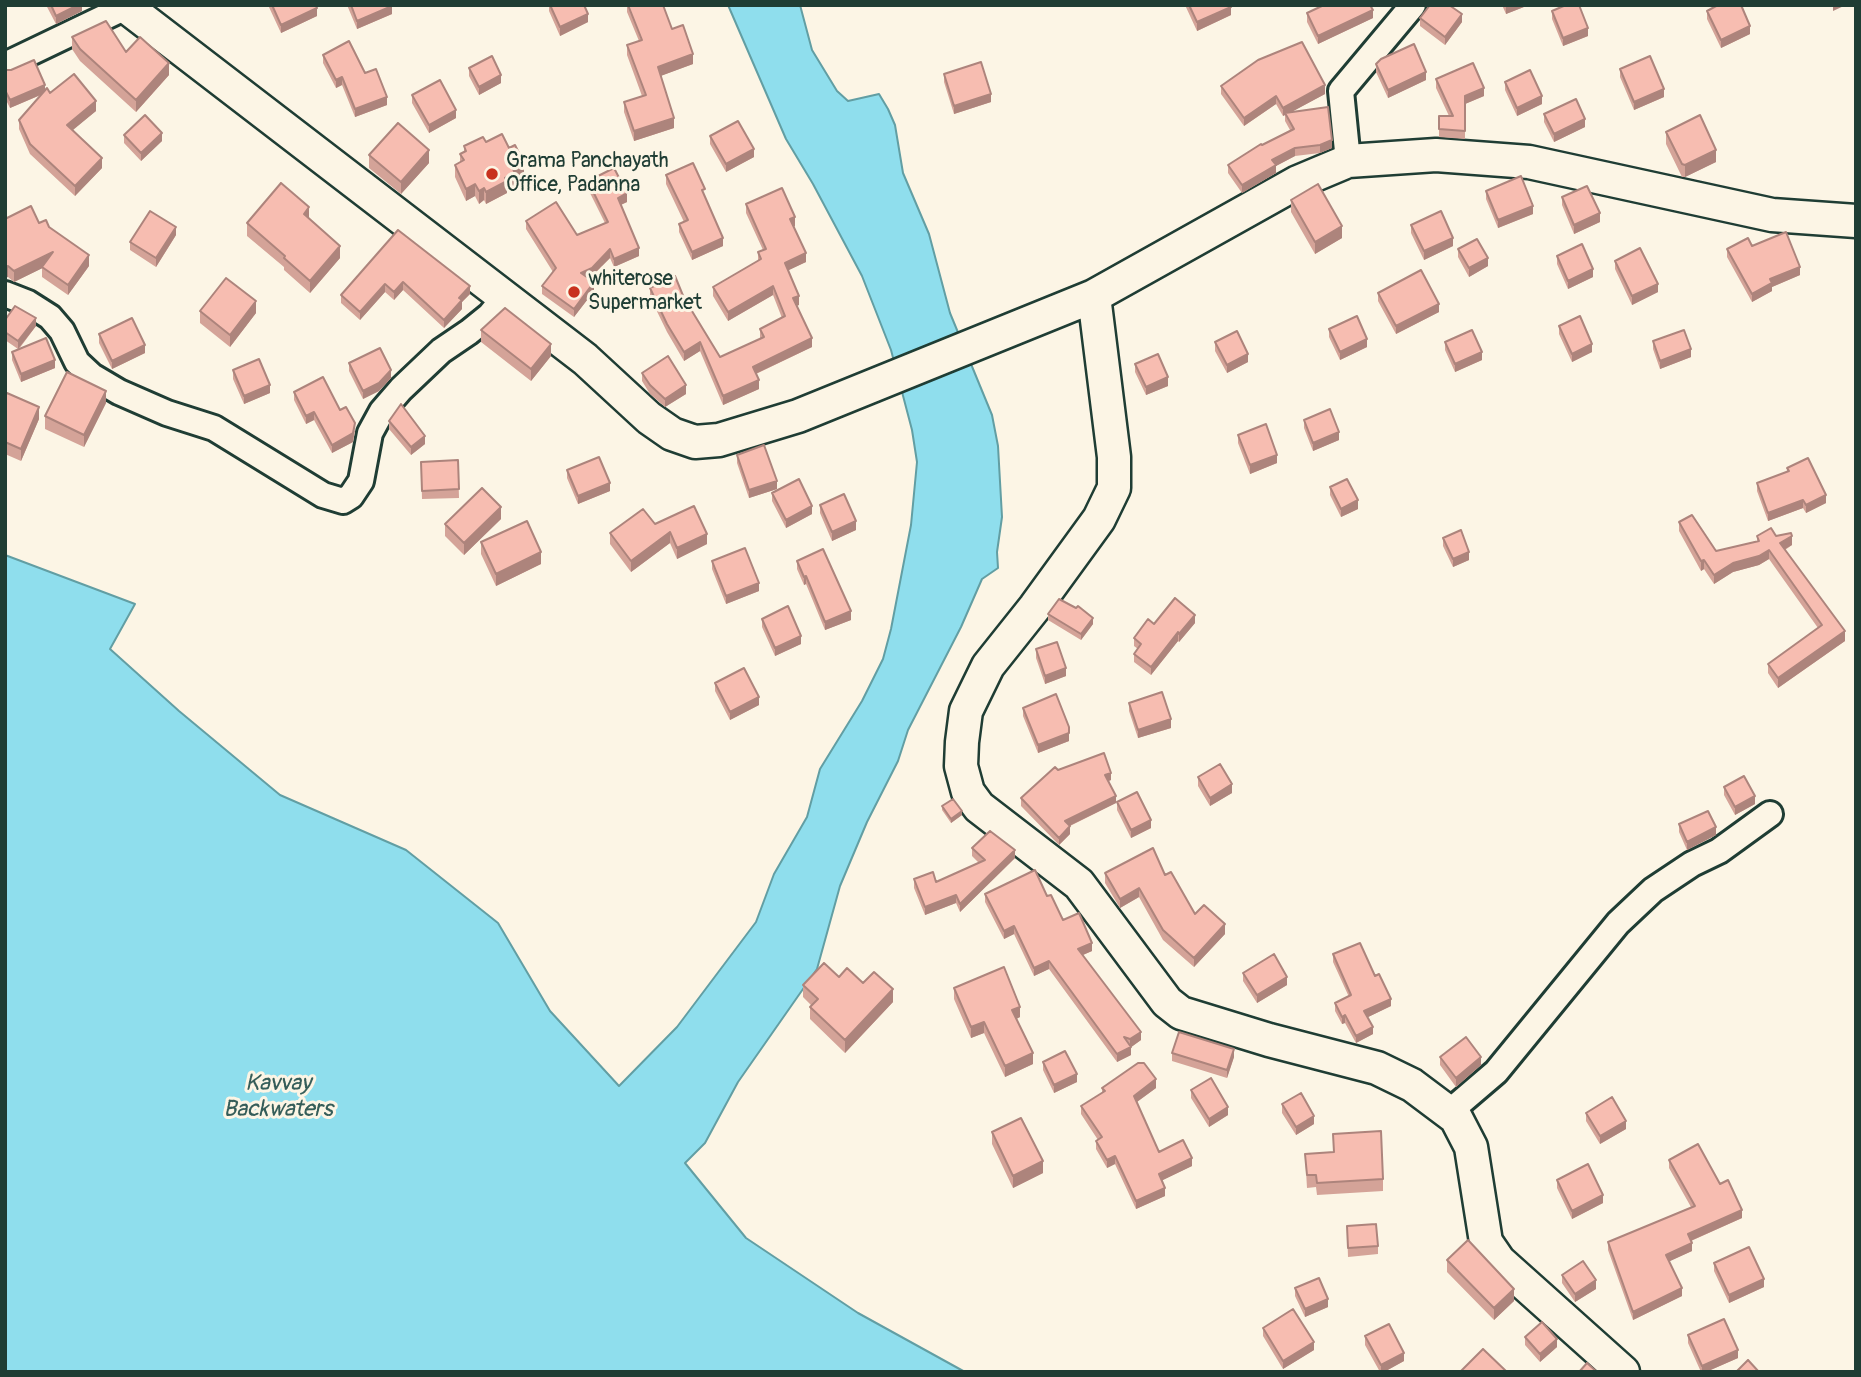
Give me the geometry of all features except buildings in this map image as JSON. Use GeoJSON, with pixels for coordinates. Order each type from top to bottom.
{"type":"FeatureCollection","features":[{"type":"Feature","properties":{"kind":"main road"},"geometry":{"type":"LineString","coordinates":[[135,8],[585,359],[649,418],[672,434],[695,442],[719,440],[797,416],[1094,296],[1298,182],[1348,160],[1436,155],[1529,162],[1772,215],[1856,221]]}},
{"type":"Feature","properties":{"kind":"main road"},"geometry":{"type":"LineString","coordinates":[[1094,296],[1111,430],[1114,488],[1099,519],[988,666],[966,710],[961,766],[968,792],[979,807],[1079,884],[1167,1002],[1181,1013],[1269,1040],[1377,1068],[1412,1085],[1455,1118],[1471,1147],[1486,1242],[1499,1261],[1623,1372]]}},
{"type":"Feature","properties":{"kind":"street"},"geometry":{"type":"LineString","coordinates":[[1348,160],[1341,92],[1413,5]]}},
{"type":"Feature","properties":{"kind":"street"},"geometry":{"type":"LineString","coordinates":[[5,65],[135,8]]}},
{"type":"Feature","properties":{"kind":"street"},"geometry":{"type":"LineString","coordinates":[[5,293],[50,317],[62,331],[77,362],[92,376],[167,413],[215,428],[323,495],[343,501],[352,496],[361,481],[370,433],[382,411],[441,351],[470,332],[490,315],[504,298]]}},
{"type":"Feature","properties":{"kind":"street"},"geometry":{"type":"LineString","coordinates":[[1448,1113],[1496,1072],[1618,923],[1653,890],[1692,864],[1719,851],[1770,814]]}},
{"type":"Feature","properties":{"kind":"water","name":"Kavvay Backwaters"},"geometry":{"type":"Polygon","coordinates":[[[728,5],[800,5],[812,50],[837,91],[848,101],[879,94],[888,109],[895,125],[903,173],[929,234],[950,313],[992,415],[998,446],[1002,517],[997,552],[998,568],[982,579],[961,627],[908,730],[898,761],[867,822],[840,886],[817,969],[738,1082],[705,1143],[685,1163],[746,1238],[858,1313],[965,1372],[5,1372],[5,555],[135,604],[110,649],[280,795],[406,850],[498,923],[550,1011],[619,1086],[677,1027],[756,922],[774,874],[807,817],[820,769],[862,701],[883,659],[911,525],[917,462],[912,430],[891,350],[862,276],[786,139],[728,5]]]}},
{"type":"Feature","properties":{"kind":"place","name":"Grama Panchayath Office, Padanna"},"geometry":{"type":"Point","coordinates":[492,174]}},
{"type":"Feature","properties":{"kind":"place","name":"whiterose Supermarket"},"geometry":{"type":"Point","coordinates":[574,292]}}]}
